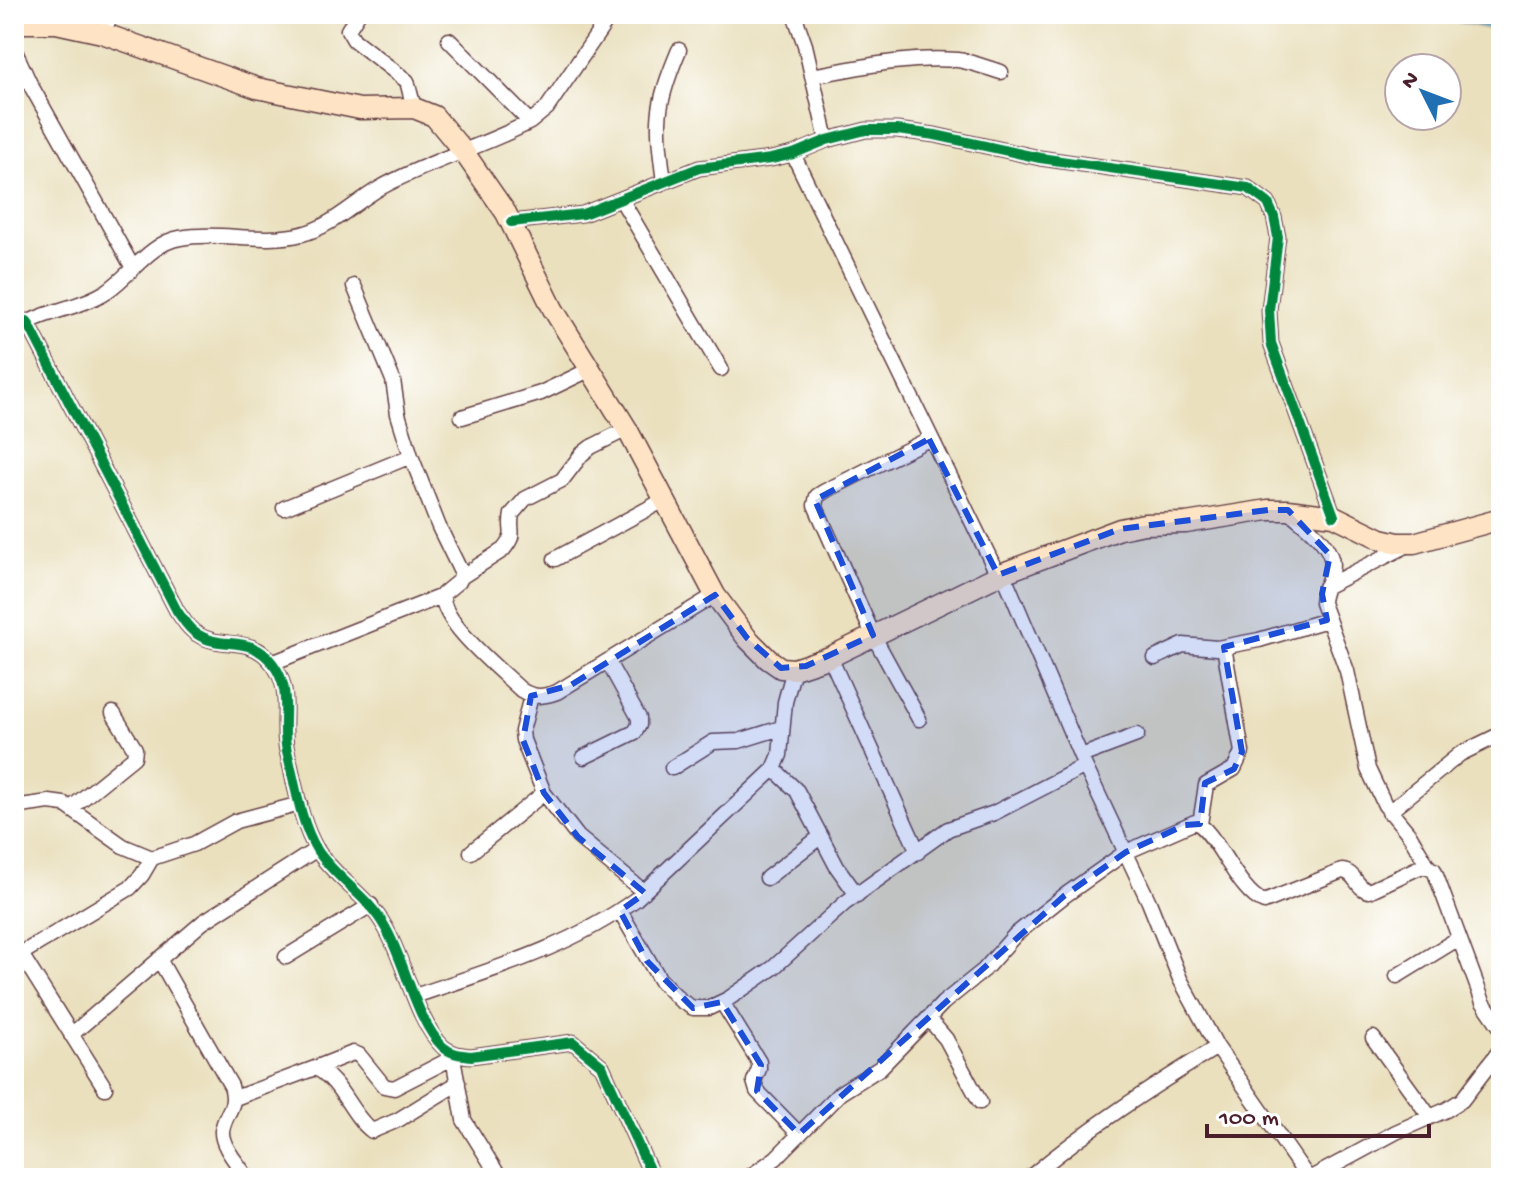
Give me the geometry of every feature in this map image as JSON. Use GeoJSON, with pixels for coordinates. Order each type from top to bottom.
{"type":"FeatureCollection","features":[{"type":"Feature","properties":{"kind":"main road"},"geometry":{"type":"LineString","coordinates":[[14,23],[56,23],[102,33],[257,88],[360,109],[414,108],[434,116],[463,151],[511,222],[553,309],[627,429],[715,595],[747,638],[781,668],[794,669],[830,657],[1000,574],[1120,529],[1144,524],[1186,523],[1268,510],[1288,510],[1334,516],[1381,539],[1414,543],[1501,519]]}},
{"type":"Feature","properties":{"kind":"street"},"geometry":{"type":"LineString","coordinates":[[102,33],[112,14]]}},
{"type":"Feature","properties":{"kind":"street"},"geometry":{"type":"LineString","coordinates":[[358,14],[348,30],[354,40],[407,81],[414,108]]}},
{"type":"Feature","properties":{"kind":"street"},"geometry":{"type":"LineString","coordinates":[[14,332],[27,321],[85,304],[110,289],[159,247],[178,238],[285,237],[304,233],[335,219],[381,188],[530,122],[547,108],[610,14]]}},
{"type":"Feature","properties":{"kind":"street"},"geometry":{"type":"LineString","coordinates":[[794,14],[805,45],[827,140]]}},
{"type":"Feature","properties":{"kind":"street"},"geometry":{"type":"LineString","coordinates":[[449,40],[530,122]]}},
{"type":"Feature","properties":{"kind":"street"},"geometry":{"type":"LineString","coordinates":[[14,49],[30,84],[133,268]]}},
{"type":"Feature","properties":{"kind":"street"},"geometry":{"type":"LineString","coordinates":[[664,182],[657,127],[659,102],[679,50]]}},
{"type":"Feature","properties":{"kind":"street"},"geometry":{"type":"LineString","coordinates":[[812,76],[868,65],[927,60],[960,60],[1001,72]]}},
{"type":"Feature","properties":{"kind":"street"},"geometry":{"type":"LineString","coordinates":[[511,222],[583,214],[699,168],[793,154],[827,140],[866,130],[935,135],[1040,158],[1237,185],[1258,194],[1268,203],[1274,217],[1278,237],[1269,310],[1271,343],[1334,516]]}},
{"type":"Feature","properties":{"kind":"street"},"geometry":{"type":"LineString","coordinates":[[793,154],[868,303],[929,439],[1000,574],[1180,979],[1217,1047],[1310,1178],[1462,1100],[1501,1049]]}},
{"type":"Feature","properties":{"kind":"street"},"geometry":{"type":"LineString","coordinates":[[621,199],[721,369]]}},
{"type":"Feature","properties":{"kind":"street"},"geometry":{"type":"LineString","coordinates":[[354,286],[393,380],[401,427],[411,456],[461,577]]}},
{"type":"Feature","properties":{"kind":"street"},"geometry":{"type":"LineString","coordinates":[[27,321],[187,626],[197,635],[212,640],[250,645],[272,663],[281,677],[286,693],[284,730],[300,804],[317,849],[371,905],[386,927],[431,1031],[455,1056],[464,1120],[500,1178]]}},
{"type":"Feature","properties":{"kind":"street"},"geometry":{"type":"LineString","coordinates":[[462,417],[541,393],[591,369]]}},
{"type":"Feature","properties":{"kind":"street"},"geometry":{"type":"LineString","coordinates":[[272,663],[442,596],[461,577],[503,550],[513,537],[512,514],[525,499],[562,480],[591,447],[627,429]]}},
{"type":"Feature","properties":{"kind":"street"},"geometry":{"type":"LineString","coordinates":[[919,719],[873,635],[816,511],[815,500],[825,491],[929,439]]}},
{"type":"Feature","properties":{"kind":"street"},"geometry":{"type":"LineString","coordinates":[[284,508],[411,456]]}},
{"type":"Feature","properties":{"kind":"street"},"geometry":{"type":"LineString","coordinates":[[555,559],[664,500]]}},
{"type":"Feature","properties":{"kind":"street"},"geometry":{"type":"LineString","coordinates":[[1288,510],[1323,543],[1330,555],[1332,568],[1322,603],[1347,671],[1368,769],[1389,812],[1434,870],[1483,1002],[1501,1028]]}},
{"type":"Feature","properties":{"kind":"street"},"geometry":{"type":"LineString","coordinates":[[1325,587],[1414,543]]}},
{"type":"Feature","properties":{"kind":"street"},"geometry":{"type":"LineString","coordinates":[[442,596],[447,611],[466,637],[521,690],[531,696],[544,696],[557,692],[608,662],[715,595]]}},
{"type":"Feature","properties":{"kind":"street"},"geometry":{"type":"LineString","coordinates":[[1155,658],[1183,645],[1224,647],[1327,620]]}},
{"type":"Feature","properties":{"kind":"street"},"geometry":{"type":"LineString","coordinates":[[1200,824],[1206,785],[1234,769],[1242,752],[1224,647]]}},
{"type":"Feature","properties":{"kind":"street"},"geometry":{"type":"LineString","coordinates":[[830,657],[918,852]]}},
{"type":"Feature","properties":{"kind":"street"},"geometry":{"type":"LineString","coordinates":[[584,757],[635,732],[639,725],[639,718],[608,662]]}},
{"type":"Feature","properties":{"kind":"street"},"geometry":{"type":"LineString","coordinates":[[415,996],[524,959],[620,911],[644,892],[774,769],[780,755],[781,728],[794,669]]}},
{"type":"Feature","properties":{"kind":"street"},"geometry":{"type":"LineString","coordinates":[[531,696],[522,731],[523,740],[544,793],[578,837],[644,892]]}},
{"type":"Feature","properties":{"kind":"street"},"geometry":{"type":"LineString","coordinates":[[71,808],[134,757],[135,749],[113,713]]}},
{"type":"Feature","properties":{"kind":"street"},"geometry":{"type":"LineString","coordinates":[[672,768],[713,742],[739,741],[781,728]]}},
{"type":"Feature","properties":{"kind":"street"},"geometry":{"type":"LineString","coordinates":[[1389,812],[1460,754],[1501,734]]}},
{"type":"Feature","properties":{"kind":"street"},"geometry":{"type":"LineString","coordinates":[[620,911],[660,980],[681,1001],[693,1008],[709,1008],[773,968],[825,919],[948,829],[994,813],[1083,761],[1137,735]]}},
{"type":"Feature","properties":{"kind":"street"},"geometry":{"type":"LineString","coordinates":[[774,769],[797,791],[842,877],[857,895]]}},
{"type":"Feature","properties":{"kind":"street"},"geometry":{"type":"LineString","coordinates":[[471,852],[544,793]]}},
{"type":"Feature","properties":{"kind":"street"},"geometry":{"type":"LineString","coordinates":[[14,807],[58,802],[123,846],[152,858],[194,844],[236,821],[300,804]]}},
{"type":"Feature","properties":{"kind":"street"},"geometry":{"type":"LineString","coordinates":[[758,1176],[840,1093],[890,1059],[928,1018],[984,970],[1015,935],[1126,852],[1195,822],[1200,824],[1251,894],[1264,902],[1342,871],[1352,875],[1361,888],[1369,891],[1428,866]]}},
{"type":"Feature","properties":{"kind":"street"},"geometry":{"type":"LineString","coordinates":[[767,878],[820,837]]}},
{"type":"Feature","properties":{"kind":"street"},"geometry":{"type":"LineString","coordinates":[[71,1035],[203,922],[317,849]]}},
{"type":"Feature","properties":{"kind":"street"},"geometry":{"type":"LineString","coordinates":[[105,1088],[17,956],[130,888],[152,858]]}},
{"type":"Feature","properties":{"kind":"street"},"geometry":{"type":"LineString","coordinates":[[286,957],[371,905]]}},
{"type":"Feature","properties":{"kind":"street"},"geometry":{"type":"LineString","coordinates":[[1397,976],[1459,938]]}},
{"type":"Feature","properties":{"kind":"street"},"geometry":{"type":"LineString","coordinates":[[159,959],[231,1086],[235,1098],[222,1133],[247,1178]]}},
{"type":"Feature","properties":{"kind":"street"},"geometry":{"type":"LineString","coordinates":[[722,1002],[759,1062],[754,1081],[757,1091],[799,1134]]}},
{"type":"Feature","properties":{"kind":"street"},"geometry":{"type":"LineString","coordinates":[[928,1018],[946,1039],[980,1102]]}},
{"type":"Feature","properties":{"kind":"street"},"geometry":{"type":"LineString","coordinates":[[1373,1038],[1430,1117]]}},
{"type":"Feature","properties":{"kind":"street"},"geometry":{"type":"LineString","coordinates":[[235,1098],[353,1053],[359,1055],[384,1086],[394,1088],[455,1056],[573,1042],[602,1066],[653,1178]]}},
{"type":"Feature","properties":{"kind":"street"},"geometry":{"type":"LineString","coordinates":[[1029,1178],[1071,1143],[1138,1095],[1217,1047]]}},
{"type":"Feature","properties":{"kind":"street"},"geometry":{"type":"LineString","coordinates":[[315,1068],[329,1077],[362,1123],[372,1131],[398,1120],[458,1083]]}},
{"type":"Feature","properties":{"kind":"highlighted area"},"geometry":{"type":"Polygon","coordinates":[[[929,439],[998,575],[1120,529],[1268,510],[1288,510],[1330,555],[1322,594],[1327,620],[1224,647],[1242,752],[1234,769],[1205,783],[1200,824],[1185,825],[1126,852],[1064,896],[799,1134],[757,1091],[761,1065],[722,1002],[693,1008],[647,961],[620,911],[645,893],[578,837],[544,793],[523,740],[531,696],[571,685],[715,595],[747,638],[781,668],[806,666],[873,635],[815,500],[929,439]]]}},
{"type":"Feature","properties":{"kind":"water"},"geometry":{"type":"Polygon","coordinates":[[[1425,14],[1501,14],[1501,31],[1425,14]]]}},
{"type":"Feature","properties":{"kind":"cycle path"},"geometry":{"type":"LineString","coordinates":[[511,222],[583,214],[699,168],[793,154],[827,140],[866,130],[935,135],[1040,158],[1248,188],[1268,203],[1274,217],[1278,237],[1269,310],[1271,343],[1334,516]]}},
{"type":"Feature","properties":{"kind":"cycle path"},"geometry":{"type":"LineString","coordinates":[[27,321],[177,611],[194,632],[217,642],[246,645],[273,664],[283,685],[285,740],[311,839],[333,870],[370,906],[385,927],[418,1007],[434,1036],[449,1051],[471,1056],[573,1042],[602,1066],[653,1178]]}}]}
